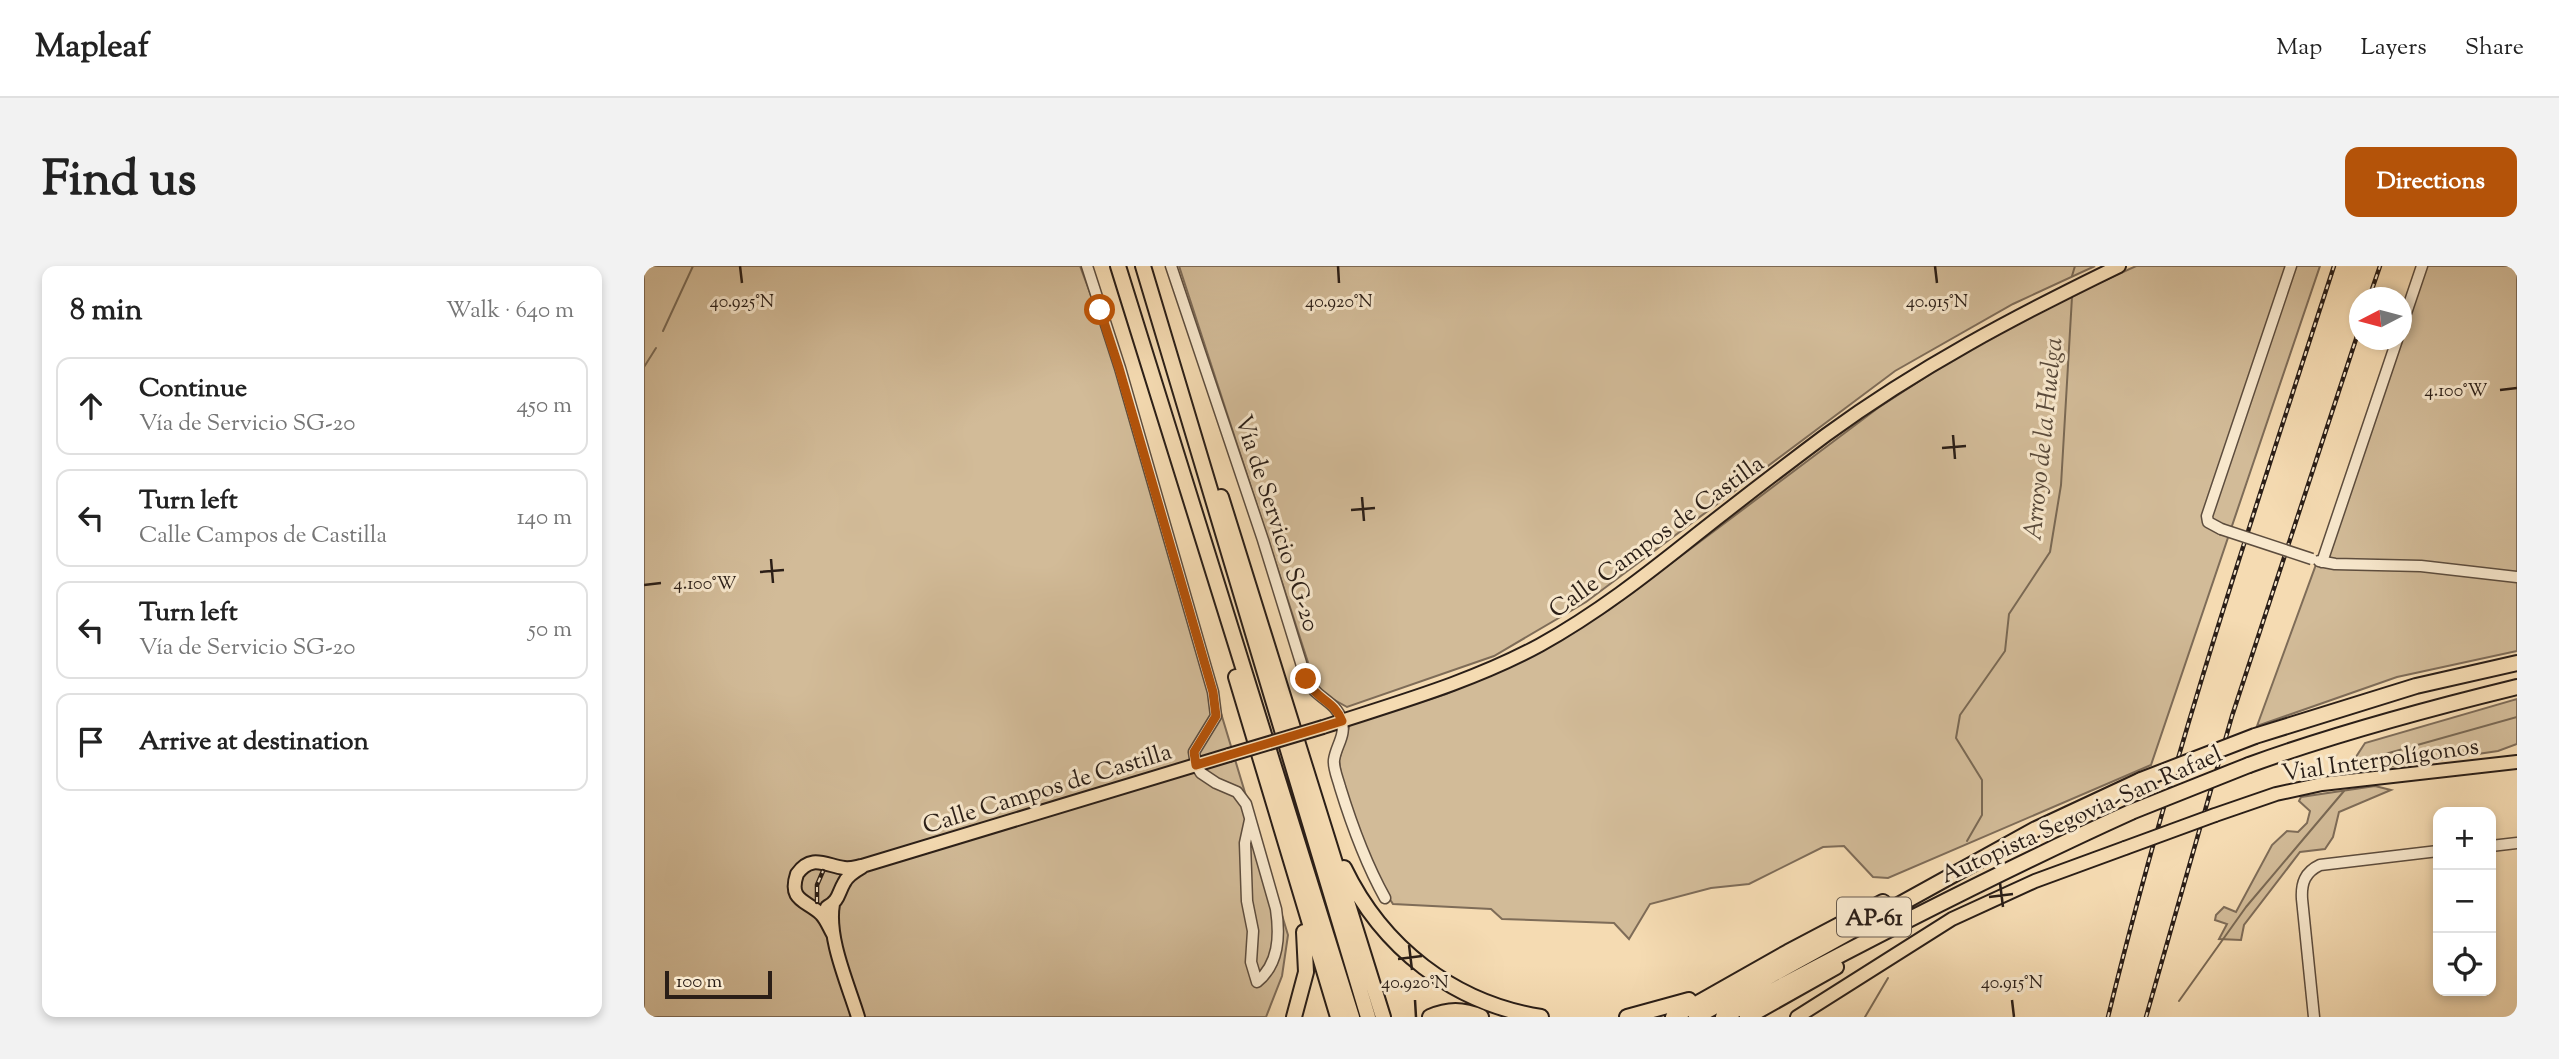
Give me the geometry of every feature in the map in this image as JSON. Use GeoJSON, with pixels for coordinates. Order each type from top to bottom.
{"type":"FeatureCollection","features":[{"type":"Feature","properties":{"kind":"highway"},"geometry":{"type":"LineString","coordinates":[[1118,266],[1352,1017]]}},
{"type":"Feature","properties":{"kind":"highway"},"geometry":{"type":"LineString","coordinates":[[1143,266],[1197,421],[1303,754],[1382,1017]]}},
{"type":"Feature","properties":{"kind":"highway"},"geometry":{"type":"LineString","coordinates":[[1151,291],[1190,429],[1368,1017]]}},
{"type":"Feature","properties":{"kind":"highway"},"geometry":{"type":"LineString","coordinates":[[1170,436],[1253,738],[1338,1017]]}},
{"type":"Feature","properties":{"kind":"highway","name":"Autopista Segovia-San Rafael"},"geometry":{"type":"LineString","coordinates":[[1696,1017],[2036,829],[2141,780],[2255,736],[2416,686],[2517,663]]}},
{"type":"Feature","properties":{"kind":"highway","name":"Autopista Segovia-San Rafael"},"geometry":{"type":"LineString","coordinates":[[1723,1017],[1914,916],[2131,811],[2291,749],[2423,710],[2517,687]]}},
{"type":"Feature","properties":{"kind":"highway"},"geometry":{"type":"LineString","coordinates":[[1303,754],[1338,855],[1366,908],[1385,932],[1408,956],[1461,992],[1518,1013],[1541,1017]]}},
{"type":"Feature","properties":{"kind":"highway"},"geometry":{"type":"LineString","coordinates":[[1673,1017],[1930,877],[2036,829]]}},
{"type":"Feature","properties":{"kind":"highway"},"geometry":{"type":"LineString","coordinates":[[1747,1017],[2039,854]]}},
{"type":"Feature","properties":{"kind":"highway"},"geometry":{"type":"LineString","coordinates":[[1289,855],[1306,945],[1304,987],[1294,1017]]}},
{"type":"Feature","properties":{"kind":"highway"},"geometry":{"type":"LineString","coordinates":[[1627,1017],[1690,1000],[1788,952]]}},
{"type":"Feature","properties":{"kind":"highway"},"geometry":{"type":"LineString","coordinates":[[1430,1017],[1450,1010],[1481,1017]]}},
{"type":"Feature","properties":{"kind":"main road","name":"Calle Campos de Castilla"},"geometry":{"type":"LineString","coordinates":[[833,934],[821,914],[801,901],[796,892],[797,874],[804,866],[814,862],[847,868],[862,866],[1342,721],[1452,684],[1507,662],[1611,601],[1781,469],[1897,386],[2020,314],[2119,266]]}},
{"type":"Feature","properties":{"kind":"main road","name":"Vial Interpolígonos"},"geometry":{"type":"LineString","coordinates":[[1797,1017],[1952,919],[2035,881],[2276,794],[2322,784],[2517,762]]}},
{"type":"Feature","properties":{"kind":"main road"},"geometry":{"type":"LineString","coordinates":[[831,865],[839,873],[842,884]]}},
{"type":"Feature","properties":{"kind":"main road","name":"Calle Campos de Castilla"},"geometry":{"type":"LineString","coordinates":[[858,1017],[833,934],[831,918],[833,904],[840,895],[842,884],[862,866]]}},
{"type":"Feature","properties":{"kind":"main road"},"geometry":{"type":"LineString","coordinates":[[810,907],[822,909],[833,904]]}},
{"type":"Feature","properties":{"kind":"street"},"geometry":{"type":"LineString","coordinates":[[1087,266],[1213,692],[1216,716],[1194,752],[1196,765],[1201,773],[1216,783],[1237,792],[1246,804],[1278,924],[1278,938],[1271,966],[1257,982],[1251,962],[1253,931],[1247,889],[1245,843],[1250,820]]}},
{"type":"Feature","properties":{"kind":"street","name":"Vía de Servicio SG-20"},"geometry":{"type":"LineString","coordinates":[[1171,266],[1263,540],[1306,679],[1312,691],[1332,705],[1342,721]]}},
{"type":"Feature","properties":{"kind":"street"},"geometry":{"type":"LineString","coordinates":[[2291,266],[2207,516],[2208,522],[2221,529],[2317,560],[2421,566],[2517,577]]}},
{"type":"Feature","properties":{"kind":"street"},"geometry":{"type":"LineString","coordinates":[[2412,296],[2422,266]]}},
{"type":"Feature","properties":{"kind":"street"},"geometry":{"type":"LineString","coordinates":[[2317,560],[2393,350]]}},
{"type":"Feature","properties":{"kind":"street"},"geometry":{"type":"LineString","coordinates":[[1342,721],[1344,729],[1333,762],[1361,853],[1385,898]]}},
{"type":"Feature","properties":{"kind":"street"},"geometry":{"type":"LineString","coordinates":[[2496,846],[2517,844]]}},
{"type":"Feature","properties":{"kind":"street"},"geometry":{"type":"LineString","coordinates":[[2314,1017],[2301,893],[2307,874],[2320,865],[2433,853]]}},
{"type":"Feature","properties":{"kind":"shaded area"},"geometry":{"type":"Polygon","coordinates":[[[644,266],[1080,266],[1111,349],[1288,935],[1282,976],[1266,1017],[644,1017],[644,266]]]}},
{"type":"Feature","properties":{"kind":"shaded area"},"geometry":{"type":"Polygon","coordinates":[[[1179,266],[2095,266],[2013,304],[1895,371],[1586,602],[1494,656],[1347,707],[1317,690],[1179,266]]]}},
{"type":"Feature","properties":{"kind":"shaded area"},"geometry":{"type":"Polygon","coordinates":[[[2136,266],[2320,266],[2151,765],[1888,878],[1873,877],[1844,846],[1823,847],[1749,884],[1711,888],[1650,904],[1629,939],[1614,923],[1502,919],[1491,909],[1393,904],[1368,866],[1342,781],[1339,760],[1350,724],[1446,694],[1525,658],[1609,610],[1878,408],[1955,358],[2047,307],[2136,266]]]}},
{"type":"Feature","properties":{"kind":"shaded area"},"geometry":{"type":"Polygon","coordinates":[[[2425,266],[2517,266],[2517,651],[2397,677],[2257,726],[2394,350],[2412,350],[2412,302],[2425,266]]]}},
{"type":"Feature","properties":{"kind":"shaded area"},"geometry":{"type":"Polygon","coordinates":[[[2517,699],[2517,744],[2498,751],[2376,769],[2350,766],[2365,743],[2517,699]]]}},
{"type":"Feature","properties":{"kind":"shaded area"},"geometry":{"type":"Polygon","coordinates":[[[2375,786],[2391,790],[2339,812],[2333,837],[2325,849],[2300,852],[2244,925],[2241,940],[2219,939],[2227,924],[2215,920],[2216,915],[2224,907],[2236,912],[2272,845],[2287,831],[2298,832],[2307,823],[2310,811],[2299,801],[2301,797],[2375,786]]]}},
{"type":"Feature","properties":{"kind":"waterway"},"geometry":{"type":"LineString","coordinates":[[663,331],[693,266]]}},
{"type":"Feature","properties":{"kind":"waterway","name":"Arroyo de la Huelga"},"geometry":{"type":"LineString","coordinates":[[2072,276],[2075,266]]}},
{"type":"Feature","properties":{"kind":"waterway","name":"Arroyo de la Huelga"},"geometry":{"type":"LineString","coordinates":[[1967,841],[1982,815],[1982,780],[1956,738],[1960,715],[2005,651],[2009,614],[2050,552],[2061,485],[2072,297]]}},
{"type":"Feature","properties":{"kind":"waterway"},"geometry":{"type":"LineString","coordinates":[[644,367],[656,348]]}},
{"type":"Feature","properties":{"kind":"waterway"},"geometry":{"type":"LineString","coordinates":[[2359,770],[2371,758],[2517,717]]}},
{"type":"Feature","properties":{"kind":"waterway"},"geometry":{"type":"LineString","coordinates":[[2179,1001],[2246,907],[2344,791]]}},
{"type":"Feature","properties":{"kind":"waterway","name":"Arroyo de la Huelga"},"geometry":{"type":"LineString","coordinates":[[1865,1017],[1888,978]]}},
{"type":"Feature","properties":{"kind":"railway"},"geometry":{"type":"LineString","coordinates":[[2108,1017],[2185,733],[2334,266]]}},
{"type":"Feature","properties":{"kind":"railway"},"geometry":{"type":"LineString","coordinates":[[2373,287],[2380,266]]}},
{"type":"Feature","properties":{"kind":"railway"},"geometry":{"type":"LineString","coordinates":[[2146,1017],[2232,716],[2352,350]]}},
{"type":"Feature","properties":{"kind":"railway"},"geometry":{"type":"LineString","coordinates":[[817,902],[817,885],[823,871]]}},
{"type":"Feature","properties":{"kind":"route"},"geometry":{"type":"LineString","coordinates":[[1100,310],[1213,692],[1216,716],[1194,752],[1196,765],[1342,721],[1332,705],[1312,691],[1306,679]]}}]}
